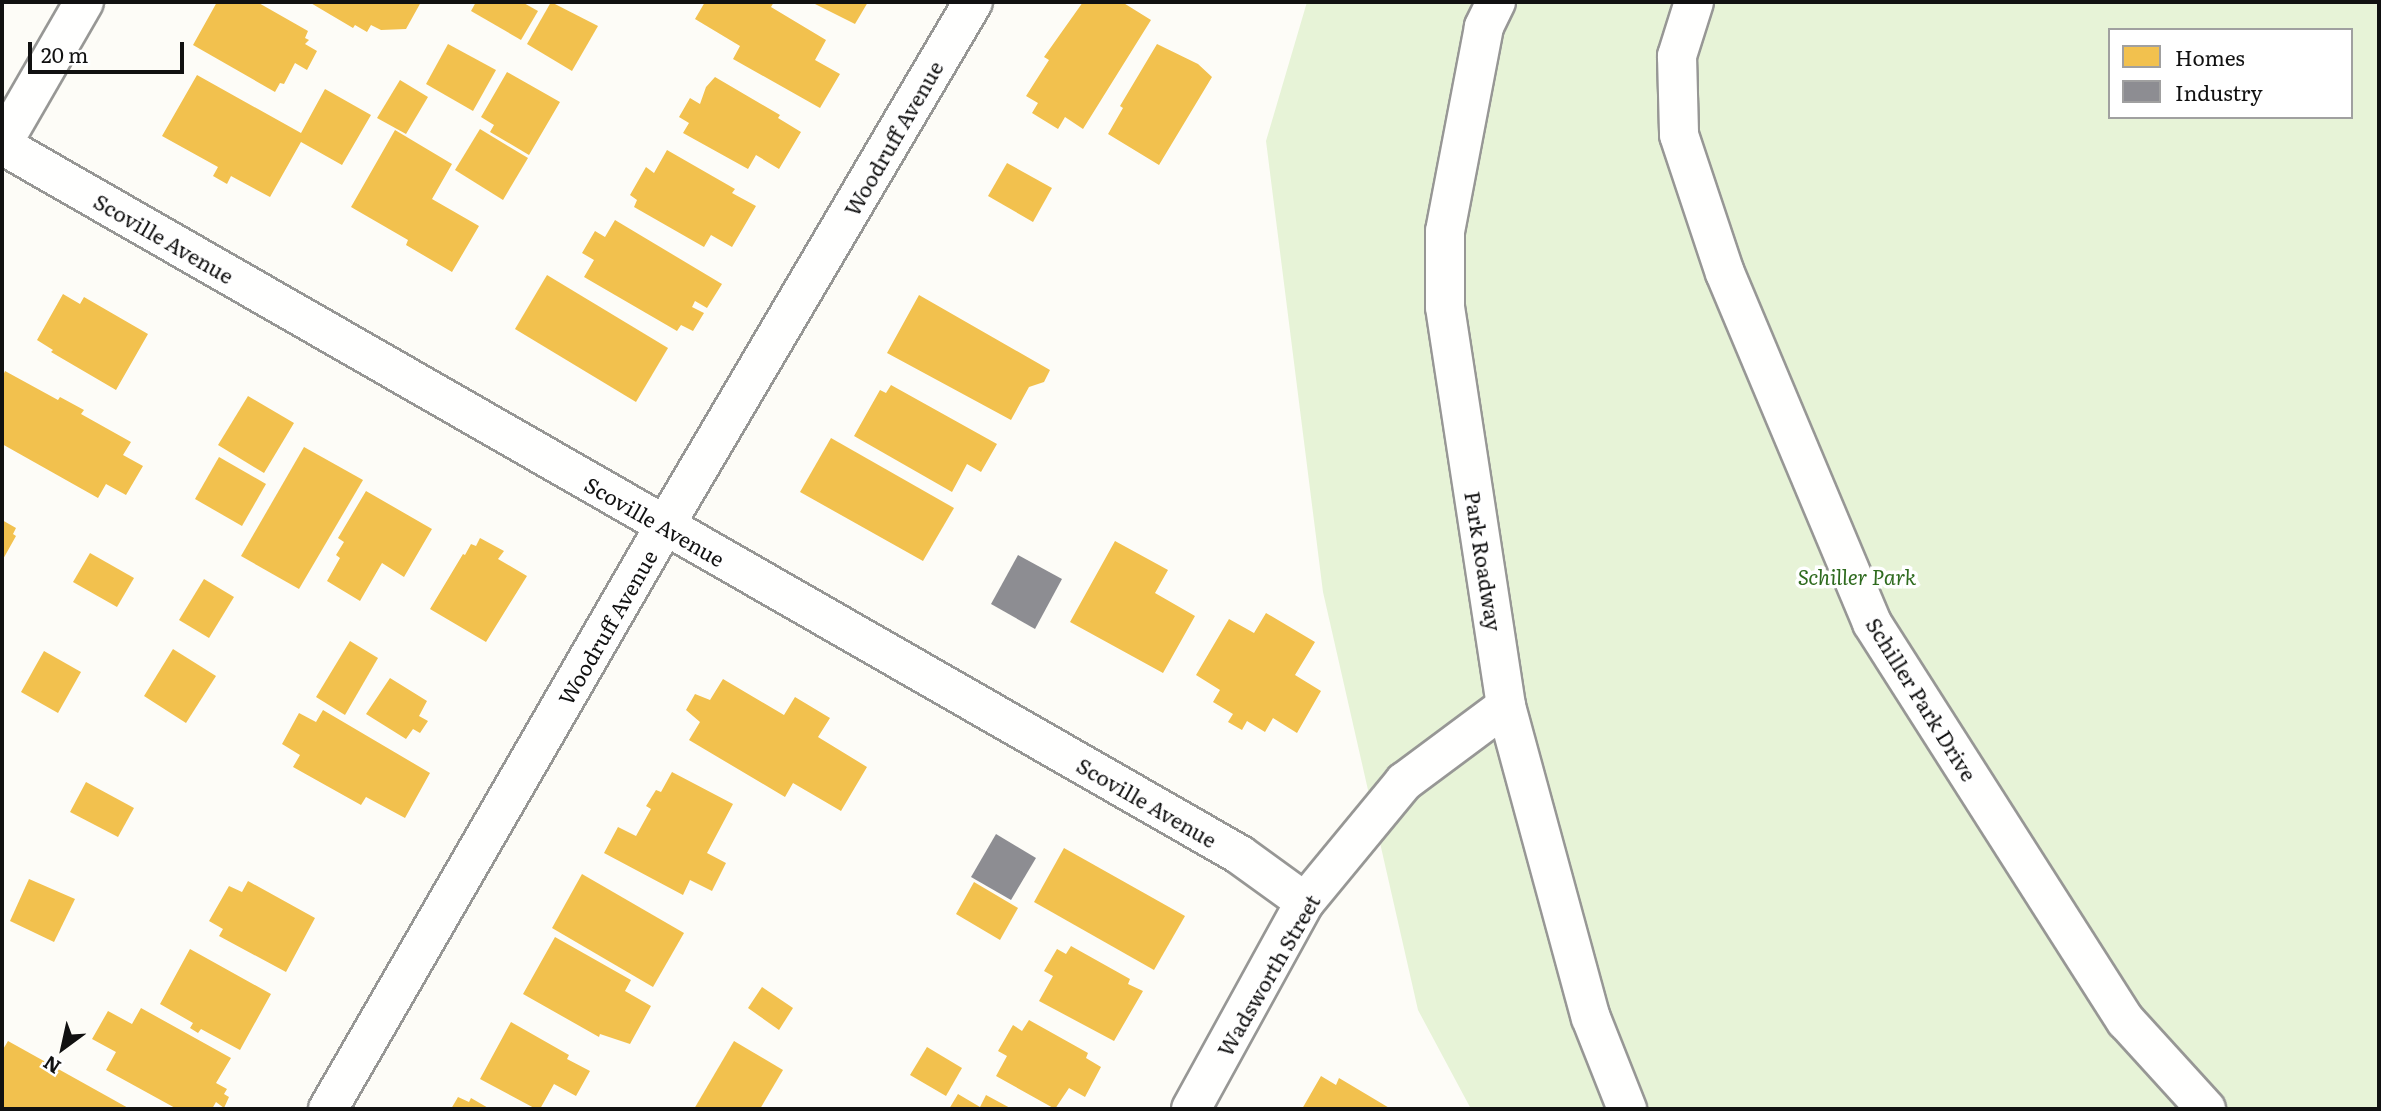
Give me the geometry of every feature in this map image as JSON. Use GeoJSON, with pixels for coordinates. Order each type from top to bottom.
{"type":"FeatureCollection","features":[{"type":"Feature","properties":{"kind":"street"},"geometry":{"type":"LineString","coordinates":[[2,145],[84,2]]}},
{"type":"Feature","properties":{"kind":"street","name":"Woodruff Avenue"},"geometry":{"type":"LineString","coordinates":[[328,1109],[664,527],[973,2]]}},
{"type":"Feature","properties":{"kind":"street","name":"Park Roadway"},"geometry":{"type":"LineString","coordinates":[[1496,2],[1484,27],[1445,231],[1445,307],[1506,706],[1591,1018],[1627,1109]]}},
{"type":"Feature","properties":{"kind":"street","name":"Schiller Park Drive"},"geometry":{"type":"LineString","coordinates":[[1694,2],[1677,56],[1679,135],[1725,274],[1872,623],[2126,1021],[2206,1109]]}},
{"type":"Feature","properties":{"kind":"street","name":"Scoville Avenue"},"geometry":{"type":"LineString","coordinates":[[2,145],[1240,855],[1306,902]]}},
{"type":"Feature","properties":{"kind":"street","name":"Wadsworth Street"},"geometry":{"type":"LineString","coordinates":[[1191,1109],[1306,902],[1405,782],[1506,706]]}},
{"type":"Feature","properties":{"kind":"green space","name":"Schiller Park"},"geometry":{"type":"Polygon","coordinates":[[[1307,2],[2379,2],[2379,1109],[1471,1109],[1418,1010],[1323,592],[1266,141],[1307,2]]]}},
{"type":"Feature","properties":{"kind":"building: Homes"},"geometry":{"type":"Polygon","coordinates":[[[217,2],[257,2],[308,31],[305,38],[309,40],[305,44],[317,51],[307,70],[295,63],[284,84],[280,83],[275,92],[193,45],[217,2]]]}},
{"type":"Feature","properties":{"kind":"building: Homes"},"geometry":{"type":"Polygon","coordinates":[[[309,2],[421,2],[406,29],[381,30],[371,25],[367,32],[355,25],[353,28],[309,2]]]}},
{"type":"Feature","properties":{"kind":"building: Homes"},"geometry":{"type":"Polygon","coordinates":[[[476,2],[522,2],[538,11],[521,40],[471,11],[476,2]]]}},
{"type":"Feature","properties":{"kind":"building: Homes"},"geometry":{"type":"Polygon","coordinates":[[[551,2],[598,26],[572,71],[527,44],[551,2]]]}},
{"type":"Feature","properties":{"kind":"building: Homes"},"geometry":{"type":"Polygon","coordinates":[[[705,2],[774,2],[771,7],[826,40],[815,60],[840,74],[820,108],[733,59],[740,46],[695,19],[705,2]]]}},
{"type":"Feature","properties":{"kind":"building: Homes"},"geometry":{"type":"Polygon","coordinates":[[[811,2],[868,2],[855,24],[811,2]]]}},
{"type":"Feature","properties":{"kind":"building: Homes"},"geometry":{"type":"Polygon","coordinates":[[[1083,2],[1122,2],[1151,20],[1083,129],[1065,117],[1058,129],[1032,113],[1038,103],[1026,96],[1049,60],[1044,57],[1083,2]]]}},
{"type":"Feature","properties":{"kind":"building: Homes"},"geometry":{"type":"Polygon","coordinates":[[[448,44],[496,70],[473,111],[426,84],[448,44]]]}},
{"type":"Feature","properties":{"kind":"building: Homes"},"geometry":{"type":"Polygon","coordinates":[[[1157,44],[1198,64],[1212,77],[1159,165],[1108,134],[1123,108],[1120,106],[1157,44]]]}},
{"type":"Feature","properties":{"kind":"building: Homes"},"geometry":{"type":"Polygon","coordinates":[[[507,72],[560,102],[529,155],[490,132],[494,125],[481,117],[507,72]]]}},
{"type":"Feature","properties":{"kind":"building: Homes"},"geometry":{"type":"Polygon","coordinates":[[[197,75],[301,133],[325,89],[371,115],[342,165],[301,142],[270,197],[231,176],[227,184],[213,176],[218,167],[162,136],[197,75]]]}},
{"type":"Feature","properties":{"kind":"building: Homes"},"geometry":{"type":"Polygon","coordinates":[[[715,77],[780,115],[778,118],[801,132],[779,169],[756,155],[748,169],[683,133],[689,123],[679,117],[690,98],[700,104],[706,87],[715,77]]]}},
{"type":"Feature","properties":{"kind":"building: Homes"},"geometry":{"type":"Polygon","coordinates":[[[400,80],[428,97],[406,134],[377,118],[400,80]]]}},
{"type":"Feature","properties":{"kind":"building: Homes"},"geometry":{"type":"Polygon","coordinates":[[[480,129],[528,158],[503,200],[455,170],[480,129]]]}},
{"type":"Feature","properties":{"kind":"building: Homes"},"geometry":{"type":"Polygon","coordinates":[[[395,130],[452,164],[432,199],[479,226],[452,272],[406,245],[408,240],[351,207],[395,130]]]}},
{"type":"Feature","properties":{"kind":"building: Homes"},"geometry":{"type":"Polygon","coordinates":[[[667,150],[735,189],[732,193],[756,206],[732,247],[711,235],[704,247],[634,207],[637,200],[630,195],[646,167],[654,173],[667,150]]]}},
{"type":"Feature","properties":{"kind":"building: Homes"},"geometry":{"type":"Polygon","coordinates":[[[1007,163],[1052,188],[1033,222],[988,196],[1007,163]]]}},
{"type":"Feature","properties":{"kind":"building: Homes"},"geometry":{"type":"Polygon","coordinates":[[[615,220],[722,284],[707,308],[695,301],[692,307],[704,313],[693,331],[681,325],[677,331],[584,277],[594,260],[582,253],[595,231],[605,237],[615,220]]]}},
{"type":"Feature","properties":{"kind":"building: Homes"},"geometry":{"type":"Polygon","coordinates":[[[547,275],[668,348],[636,402],[515,329],[547,275]]]}},
{"type":"Feature","properties":{"kind":"building: Homes"},"geometry":{"type":"Polygon","coordinates":[[[63,294],[80,304],[84,297],[148,334],[116,390],[51,352],[53,350],[37,340],[63,294]]]}},
{"type":"Feature","properties":{"kind":"building: Homes"},"geometry":{"type":"Polygon","coordinates":[[[919,295],[1050,370],[1044,382],[1029,387],[1011,420],[887,353],[919,295]]]}},
{"type":"Feature","properties":{"kind":"building: Homes"},"geometry":{"type":"Polygon","coordinates":[[[5,371],[58,400],[60,397],[84,410],[81,414],[131,442],[123,455],[143,466],[126,495],[106,484],[98,498],[2,444],[2,378],[5,371]]]}},
{"type":"Feature","properties":{"kind":"building: Homes"},"geometry":{"type":"Polygon","coordinates":[[[891,385],[997,444],[981,472],[967,464],[952,492],[854,436],[880,390],[886,393],[891,385]]]}},
{"type":"Feature","properties":{"kind":"building: Homes"},"geometry":{"type":"Polygon","coordinates":[[[248,396],[294,423],[264,473],[218,445],[248,396]]]}},
{"type":"Feature","properties":{"kind":"building: Homes"},"geometry":{"type":"Polygon","coordinates":[[[831,438],[954,508],[923,561],[800,492],[831,438]]]}},
{"type":"Feature","properties":{"kind":"building: Homes"},"geometry":{"type":"Polygon","coordinates":[[[304,447],[363,480],[299,589],[241,556],[304,447]]]}},
{"type":"Feature","properties":{"kind":"building: Homes"},"geometry":{"type":"Polygon","coordinates":[[[219,457],[266,484],[242,526],[195,499],[219,457]]]}},
{"type":"Feature","properties":{"kind":"building: Homes"},"geometry":{"type":"Polygon","coordinates":[[[366,491],[432,529],[404,577],[382,563],[360,601],[327,581],[340,558],[336,555],[344,542],[338,538],[366,491]]]}},
{"type":"Feature","properties":{"kind":"building: Homes"},"geometry":{"type":"Polygon","coordinates":[[[2,520],[16,528],[13,534],[16,536],[2,561],[2,520]]]}},
{"type":"Feature","properties":{"kind":"building: Homes"},"geometry":{"type":"Polygon","coordinates":[[[480,538],[504,551],[498,559],[527,576],[486,642],[430,609],[463,554],[465,555],[471,544],[476,546],[480,538]]]}},
{"type":"Feature","properties":{"kind":"building: Homes"},"geometry":{"type":"Polygon","coordinates":[[[1115,541],[1168,570],[1155,593],[1195,616],[1163,673],[1070,622],[1115,541]]]}},
{"type":"Feature","properties":{"kind":"building: Homes"},"geometry":{"type":"Polygon","coordinates":[[[90,553],[134,578],[117,607],[73,582],[90,553]]]}},
{"type":"Feature","properties":{"kind":"building: Homes"},"geometry":{"type":"Polygon","coordinates":[[[204,579],[234,597],[209,638],[179,620],[204,579]]]}},
{"type":"Feature","properties":{"kind":"building: Homes"},"geometry":{"type":"Polygon","coordinates":[[[1266,613],[1315,642],[1295,675],[1321,691],[1297,733],[1273,718],[1265,732],[1247,721],[1242,730],[1228,722],[1233,714],[1213,702],[1220,690],[1196,675],[1229,619],[1254,633],[1266,613]]]}},
{"type":"Feature","properties":{"kind":"building: Homes"},"geometry":{"type":"Polygon","coordinates":[[[350,641],[378,658],[345,715],[316,697],[350,641]]]}},
{"type":"Feature","properties":{"kind":"building: Homes"},"geometry":{"type":"Polygon","coordinates":[[[173,649],[216,676],[186,723],[144,696],[173,649]]]}},
{"type":"Feature","properties":{"kind":"building: Homes"},"geometry":{"type":"Polygon","coordinates":[[[44,651],[81,672],[58,713],[21,692],[44,651]]]}},
{"type":"Feature","properties":{"kind":"building: Homes"},"geometry":{"type":"Polygon","coordinates":[[[390,678],[427,701],[419,716],[428,721],[420,733],[413,729],[406,739],[366,714],[390,678]]]}},
{"type":"Feature","properties":{"kind":"building: Homes"},"geometry":{"type":"Polygon","coordinates":[[[723,679],[784,715],[795,697],[830,718],[818,737],[867,767],[841,811],[793,783],[785,797],[689,740],[700,722],[686,710],[695,694],[710,700],[723,679]]]}},
{"type":"Feature","properties":{"kind":"building: Homes"},"geometry":{"type":"Polygon","coordinates":[[[323,710],[430,773],[405,818],[366,797],[361,805],[293,767],[300,755],[282,744],[299,713],[316,722],[323,710]]]}},
{"type":"Feature","properties":{"kind":"building: Homes"},"geometry":{"type":"Polygon","coordinates":[[[672,772],[733,804],[707,853],[726,863],[712,891],[690,880],[683,895],[604,853],[618,827],[636,836],[651,809],[646,806],[656,790],[661,792],[672,772]]]}},
{"type":"Feature","properties":{"kind":"building: Homes"},"geometry":{"type":"Polygon","coordinates":[[[86,782],[134,808],[118,837],[70,812],[86,782]]]}},
{"type":"Feature","properties":{"kind":"building: Homes"},"geometry":{"type":"Polygon","coordinates":[[[1064,848],[1185,916],[1154,970],[1034,902],[1064,848]]]}},
{"type":"Feature","properties":{"kind":"building: Homes"},"geometry":{"type":"Polygon","coordinates":[[[582,874],[684,933],[653,987],[552,928],[582,874]]]}},
{"type":"Feature","properties":{"kind":"building: Homes"},"geometry":{"type":"Polygon","coordinates":[[[29,879],[75,899],[54,942],[10,921],[29,879]]]}},
{"type":"Feature","properties":{"kind":"building: Homes"},"geometry":{"type":"Polygon","coordinates":[[[248,881],[315,918],[286,972],[219,936],[223,929],[209,921],[229,886],[242,892],[248,881]]]}},
{"type":"Feature","properties":{"kind":"building: Homes"},"geometry":{"type":"Polygon","coordinates":[[[974,882],[1018,908],[1000,940],[956,914],[974,882]]]}},
{"type":"Feature","properties":{"kind":"building: Homes"},"geometry":{"type":"Polygon","coordinates":[[[555,937],[631,980],[625,991],[651,1006],[630,1044],[600,1034],[599,1037],[523,994],[555,937]]]}},
{"type":"Feature","properties":{"kind":"building: Homes"},"geometry":{"type":"Polygon","coordinates":[[[1071,946],[1130,979],[1128,984],[1143,991],[1114,1041],[1039,1001],[1053,976],[1044,971],[1057,949],[1066,954],[1071,946]]]}},
{"type":"Feature","properties":{"kind":"building: Homes"},"geometry":{"type":"Polygon","coordinates":[[[190,949],[271,994],[240,1050],[201,1029],[198,1033],[190,1028],[193,1023],[160,1004],[190,949]]]}},
{"type":"Feature","properties":{"kind":"building: Homes"},"geometry":{"type":"Polygon","coordinates":[[[762,987],[793,1008],[779,1030],[748,1008],[762,987]]]}},
{"type":"Feature","properties":{"kind":"building: Homes"},"geometry":{"type":"Polygon","coordinates":[[[141,1008],[231,1058],[216,1083],[227,1089],[224,1094],[229,1097],[224,1108],[216,1102],[212,1109],[177,1109],[106,1070],[116,1052],[92,1039],[108,1011],[132,1024],[141,1008]]]}},
{"type":"Feature","properties":{"kind":"building: Homes"},"geometry":{"type":"Polygon","coordinates":[[[1029,1020],[1088,1053],[1086,1058],[1101,1067],[1085,1097],[1069,1088],[1055,1109],[996,1076],[1007,1056],[998,1051],[1013,1025],[1022,1031],[1029,1020]]]}},
{"type":"Feature","properties":{"kind":"building: Homes"},"geometry":{"type":"Polygon","coordinates":[[[511,1022],[569,1055],[567,1059],[590,1071],[576,1096],[554,1084],[540,1109],[536,1109],[480,1079],[511,1022]]]}},
{"type":"Feature","properties":{"kind":"building: Homes"},"geometry":{"type":"Polygon","coordinates":[[[8,1041],[130,1109],[2,1109],[2,1051],[8,1041]]]}},
{"type":"Feature","properties":{"kind":"building: Homes"},"geometry":{"type":"Polygon","coordinates":[[[734,1041],[783,1070],[760,1109],[694,1109],[734,1041]]]}},
{"type":"Feature","properties":{"kind":"building: Homes"},"geometry":{"type":"Polygon","coordinates":[[[927,1047],[962,1068],[946,1096],[910,1075],[927,1047]]]}},
{"type":"Feature","properties":{"kind":"building: Homes"},"geometry":{"type":"Polygon","coordinates":[[[1321,1076],[1336,1085],[1339,1078],[1391,1109],[1302,1109],[1321,1076]]]}},
{"type":"Feature","properties":{"kind":"building: Homes"},"geometry":{"type":"Polygon","coordinates":[[[958,1094],[980,1107],[986,1095],[1012,1109],[949,1109],[958,1094]]]}},
{"type":"Feature","properties":{"kind":"building: Homes"},"geometry":{"type":"Polygon","coordinates":[[[458,1097],[469,1102],[471,1098],[490,1109],[451,1109],[458,1097]]]}},
{"type":"Feature","properties":{"kind":"building: Industry"},"geometry":{"type":"Polygon","coordinates":[[[1018,555],[1062,579],[1035,629],[991,604],[1018,555]]]}},
{"type":"Feature","properties":{"kind":"building: Industry"},"geometry":{"type":"Polygon","coordinates":[[[996,834],[1036,858],[1011,900],[971,877],[996,834]]]}}]}
